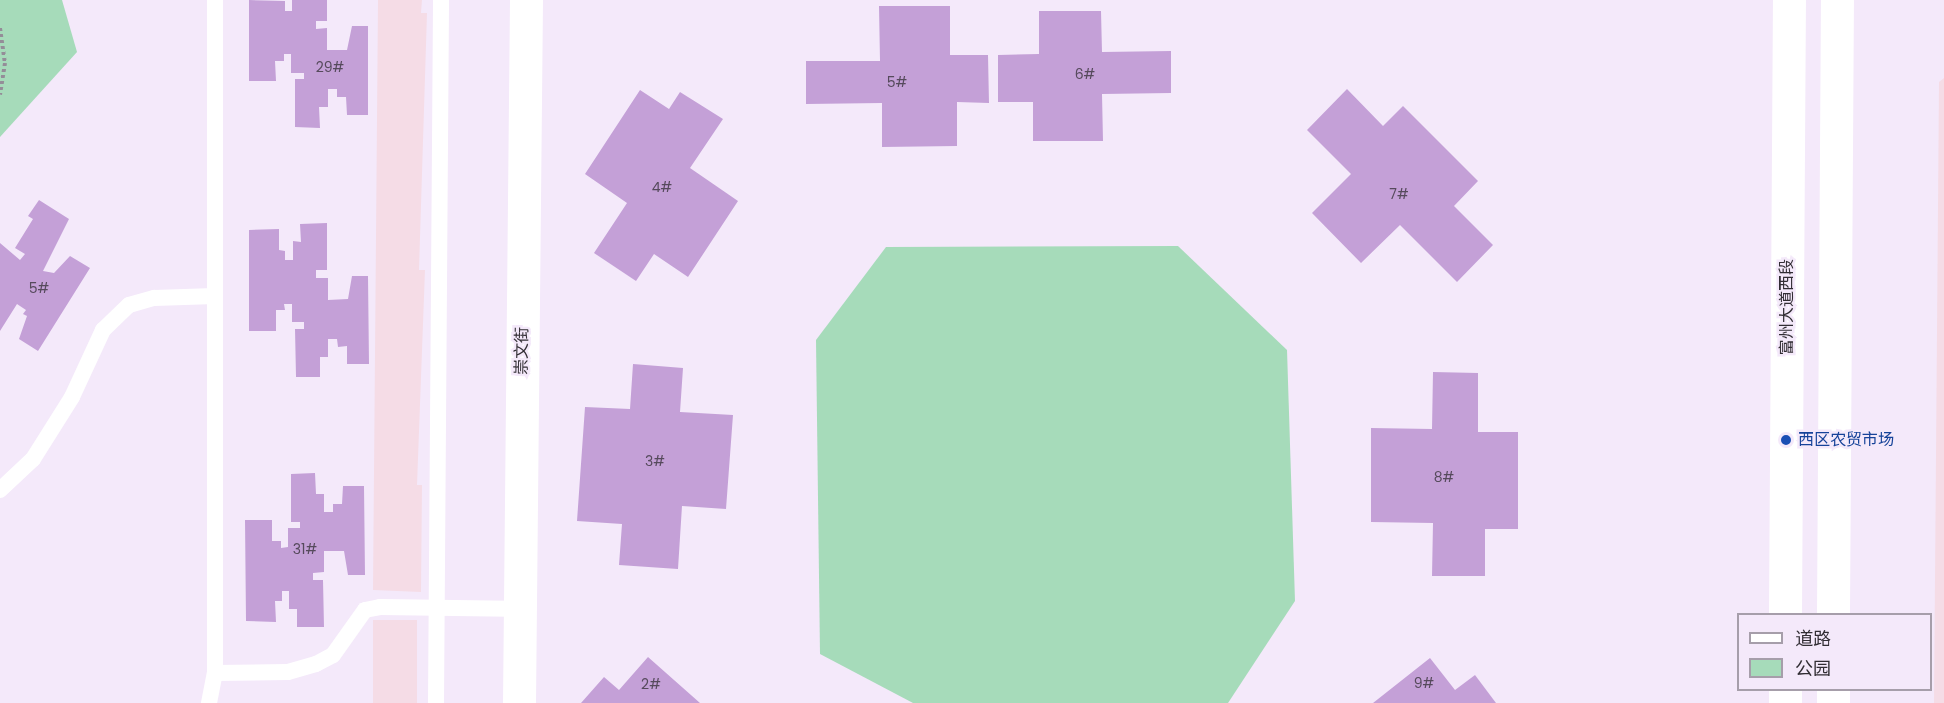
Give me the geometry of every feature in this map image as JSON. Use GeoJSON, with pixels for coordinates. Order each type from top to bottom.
{"type":"FeatureCollection","features":[{"type":"Feature","properties":{"kind":"main road","name":"崇文街"},"geometry":{"type":"LineString","coordinates":[[519,703],[526,0]]}},
{"type":"Feature","properties":{"kind":"main road","name":"富州大道西段"},"geometry":{"type":"LineString","coordinates":[[1785,613],[1789,0]]}},
{"type":"Feature","properties":{"kind":"main road"},"geometry":{"type":"LineString","coordinates":[[1833,613],[1837,0]]}},
{"type":"Feature","properties":{"kind":"lane"},"geometry":{"type":"LineString","coordinates":[[209,703],[215,673],[215,0]]}},
{"type":"Feature","properties":{"kind":"lane"},"geometry":{"type":"LineString","coordinates":[[436,703],[441,0]]}},
{"type":"Feature","properties":{"kind":"lane"},"geometry":{"type":"LineString","coordinates":[[0,490],[33,459],[72,397],[103,330],[129,305],[154,298],[215,296]]}},
{"type":"Feature","properties":{"kind":"lane"},"geometry":{"type":"LineString","coordinates":[[215,673],[288,672],[316,664],[333,655],[365,610],[380,607],[520,609]]}},
{"type":"Feature","properties":{"kind":"path"},"geometry":{"type":"LineString","coordinates":[[0,28],[5,63],[0,95]]}},
{"type":"Feature","properties":{"kind":"shaded area"},"geometry":{"type":"Polygon","coordinates":[[[378,0],[422,0],[421,13],[427,13],[419,270],[425,270],[417,485],[422,485],[421,592],[373,590],[378,0]]]}},
{"type":"Feature","properties":{"kind":"shaded area"},"geometry":{"type":"Polygon","coordinates":[[[1944,78],[1944,703],[1934,703],[1939,82],[1944,78]]]}},
{"type":"Feature","properties":{"kind":"shaded area"},"geometry":{"type":"Polygon","coordinates":[[[373,620],[417,620],[417,703],[373,703],[373,620]]]}},
{"type":"Feature","properties":{"kind":"green space"},"geometry":{"type":"Polygon","coordinates":[[[0,0],[62,0],[77,52],[0,137],[0,0]]]}},
{"type":"Feature","properties":{"kind":"green space"},"geometry":{"type":"Polygon","coordinates":[[[1178,246],[1287,350],[1295,601],[1228,703],[913,703],[820,654],[816,340],[886,247],[1178,246]]]}},
{"type":"Feature","properties":{"kind":"building"},"geometry":{"type":"Polygon","coordinates":[[[249,0],[285,1],[285,11],[292,11],[292,0],[327,0],[327,21],[316,21],[316,29],[327,28],[327,50],[347,50],[352,26],[368,26],[368,115],[347,115],[346,97],[337,97],[337,89],[328,89],[328,107],[319,107],[320,128],[295,127],[295,79],[304,79],[304,73],[291,73],[291,54],[284,54],[284,61],[275,61],[276,81],[249,81],[249,0]]]}},
{"type":"Feature","properties":{"kind":"building"},"geometry":{"type":"Polygon","coordinates":[[[879,6],[950,6],[950,55],[988,55],[989,103],[957,102],[957,146],[882,147],[882,103],[806,104],[806,61],[880,61],[879,6]]]}},
{"type":"Feature","properties":{"kind":"building"},"geometry":{"type":"Polygon","coordinates":[[[1039,11],[1101,11],[1102,52],[1171,51],[1171,93],[1102,94],[1103,141],[1033,141],[1033,102],[998,102],[998,55],[1039,54],[1039,11]]]}},
{"type":"Feature","properties":{"kind":"building"},"geometry":{"type":"Polygon","coordinates":[[[1347,89],[1383,126],[1403,106],[1478,181],[1454,206],[1493,245],[1457,282],[1400,225],[1361,263],[1312,213],[1351,174],[1307,130],[1347,89]]]}},
{"type":"Feature","properties":{"kind":"building"},"geometry":{"type":"Polygon","coordinates":[[[640,90],[669,109],[680,92],[723,119],[690,168],[738,201],[688,277],[654,254],[636,281],[594,253],[627,203],[585,174],[640,90]]]}},
{"type":"Feature","properties":{"kind":"building"},"geometry":{"type":"Polygon","coordinates":[[[39,200],[69,219],[43,271],[54,273],[70,256],[90,268],[38,351],[19,339],[27,316],[23,314],[26,310],[17,304],[0,331],[0,243],[20,260],[25,254],[15,248],[33,219],[28,216],[39,200]]]}},
{"type":"Feature","properties":{"kind":"building"},"geometry":{"type":"Polygon","coordinates":[[[327,223],[327,270],[316,270],[316,278],[328,278],[328,300],[348,299],[352,276],[368,276],[369,364],[347,364],[347,346],[338,347],[337,339],[328,339],[328,357],[320,357],[320,377],[296,377],[295,329],[304,329],[304,322],[292,322],[292,304],[284,304],[285,310],[276,310],[276,331],[249,331],[249,230],[279,229],[279,250],[285,251],[285,260],[293,260],[293,241],[301,242],[300,224],[327,223]]]}},
{"type":"Feature","properties":{"kind":"building"},"geometry":{"type":"Polygon","coordinates":[[[633,364],[683,368],[680,412],[733,415],[726,509],[682,506],[678,569],[619,565],[622,524],[577,521],[585,407],[630,409],[633,364]]]}},
{"type":"Feature","properties":{"kind":"building"},"geometry":{"type":"Polygon","coordinates":[[[1433,372],[1478,373],[1478,432],[1518,432],[1518,529],[1485,529],[1485,576],[1432,576],[1433,523],[1371,522],[1371,428],[1432,429],[1433,372]]]}},
{"type":"Feature","properties":{"kind":"building"},"geometry":{"type":"Polygon","coordinates":[[[315,473],[316,494],[324,494],[324,512],[333,512],[333,504],[342,504],[343,486],[364,486],[365,575],[348,575],[344,551],[324,551],[324,572],[313,573],[313,580],[323,580],[324,627],[297,627],[297,609],[289,609],[289,591],[282,591],[282,601],[275,601],[276,622],[246,621],[245,520],[272,520],[272,541],[281,541],[281,548],[288,547],[288,528],[300,528],[300,522],[291,522],[291,474],[315,473]]]}},
{"type":"Feature","properties":{"kind":"building"},"geometry":{"type":"Polygon","coordinates":[[[648,657],[700,703],[581,703],[604,677],[619,690],[648,657]]]}},
{"type":"Feature","properties":{"kind":"building"},"geometry":{"type":"Polygon","coordinates":[[[1430,658],[1455,690],[1475,675],[1496,703],[1373,703],[1430,658]]]}},
{"type":"Feature","properties":{"kind":"place","name":"西区农贸市场"},"geometry":{"type":"Point","coordinates":[1786,440]}}]}
